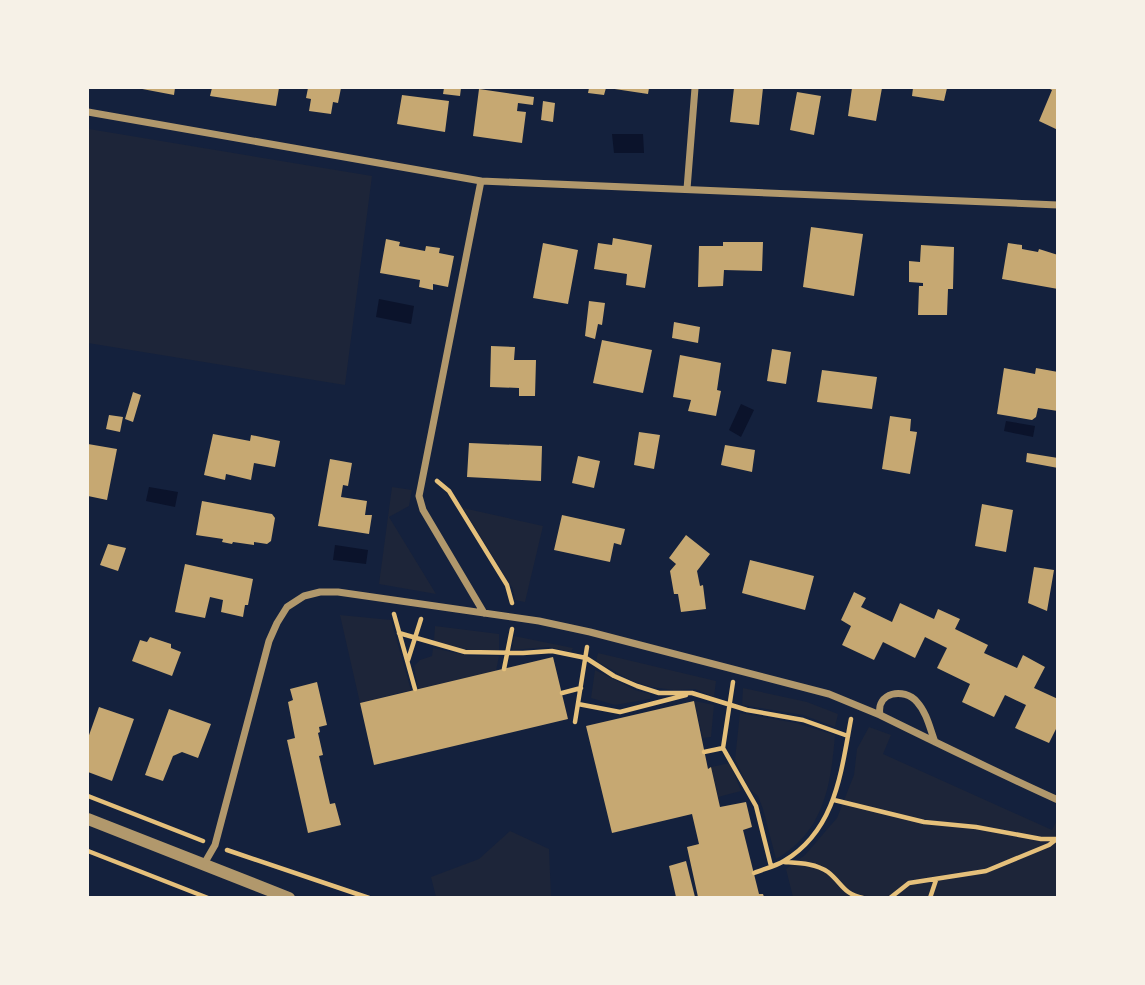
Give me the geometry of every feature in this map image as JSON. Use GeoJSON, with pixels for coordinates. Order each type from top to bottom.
{"type":"FeatureCollection","features":[{"type":"Feature","properties":{"kind":"street"},"geometry":{"type":"LineString","coordinates":[[687,189],[695,88]]}},
{"type":"Feature","properties":{"kind":"street"},"geometry":{"type":"LineString","coordinates":[[88,112],[481,181],[1058,205]]}},
{"type":"Feature","properties":{"kind":"street"},"geometry":{"type":"LineString","coordinates":[[481,181],[419,496],[423,510],[484,613]]}},
{"type":"Feature","properties":{"kind":"street"},"geometry":{"type":"LineString","coordinates":[[204,864],[215,845],[269,641],[287,607],[304,596],[320,592],[338,592],[539,621],[829,694],[880,715],[1058,800]]}},
{"type":"Feature","properties":{"kind":"street"},"geometry":{"type":"LineString","coordinates":[[880,715],[879,709],[886,696],[907,694],[924,712],[935,743]]}},
{"type":"Feature","properties":{"kind":"street"},"geometry":{"type":"LineString","coordinates":[[88,819],[289,898]]}},
{"type":"Feature","properties":{"kind":"path"},"geometry":{"type":"LineString","coordinates":[[424,468],[449,491],[507,585],[514,618],[504,669]]}},
{"type":"Feature","properties":{"kind":"path"},"geometry":{"type":"LineString","coordinates":[[390,599],[415,689]]}},
{"type":"Feature","properties":{"kind":"path"},"geometry":{"type":"LineString","coordinates":[[407,661],[425,605]]}},
{"type":"Feature","properties":{"kind":"path"},"geometry":{"type":"LineString","coordinates":[[575,722],[590,632]]}},
{"type":"Feature","properties":{"kind":"path"},"geometry":{"type":"LineString","coordinates":[[399,633],[465,652],[552,651],[586,658],[637,686],[659,693],[692,693],[729,705],[803,720],[848,736]]}},
{"type":"Feature","properties":{"kind":"path"},"geometry":{"type":"LineString","coordinates":[[735,671],[723,748],[756,806],[771,866]]}},
{"type":"Feature","properties":{"kind":"path"},"geometry":{"type":"LineString","coordinates":[[562,693],[581,688]]}},
{"type":"Feature","properties":{"kind":"path"},"geometry":{"type":"LineString","coordinates":[[578,704],[620,712],[692,693]]}},
{"type":"Feature","properties":{"kind":"path"},"geometry":{"type":"LineString","coordinates":[[754,873],[783,862],[803,847],[822,825],[834,800],[854,704]]}},
{"type":"Feature","properties":{"kind":"path"},"geometry":{"type":"LineString","coordinates":[[704,752],[723,748]]}},
{"type":"Feature","properties":{"kind":"path"},"geometry":{"type":"LineString","coordinates":[[834,800],[924,822],[976,827],[1041,839],[1057,838]]}},
{"type":"Feature","properties":{"kind":"path"},"geometry":{"type":"LineString","coordinates":[[890,898],[909,883],[986,871],[1049,845],[1057,838]]}},
{"type":"Feature","properties":{"kind":"path"},"geometry":{"type":"LineString","coordinates":[[88,851],[208,898]]}},
{"type":"Feature","properties":{"kind":"path"},"geometry":{"type":"LineString","coordinates":[[783,862],[809,864],[827,872],[850,895],[863,898]]}},
{"type":"Feature","properties":{"kind":"path"},"geometry":{"type":"LineString","coordinates":[[930,898],[936,880]]}},
{"type":"Feature","properties":{"kind":"shaded area"},"geometry":{"type":"Polygon","coordinates":[[[89,129],[372,176],[345,385],[88,343],[89,129]]]}},
{"type":"Feature","properties":{"kind":"shaded area"},"geometry":{"type":"Polygon","coordinates":[[[612,134],[643,134],[644,153],[614,153],[612,134]]]}},
{"type":"Feature","properties":{"kind":"shaded area"},"geometry":{"type":"Polygon","coordinates":[[[379,299],[414,306],[411,324],[376,317],[379,299]]]}},
{"type":"Feature","properties":{"kind":"shaded area"},"geometry":{"type":"Polygon","coordinates":[[[741,404],[754,410],[741,437],[729,430],[741,404]]]}},
{"type":"Feature","properties":{"kind":"shaded area"},"geometry":{"type":"Polygon","coordinates":[[[1006,421],[1035,426],[1033,437],[1004,431],[1006,421]]]}},
{"type":"Feature","properties":{"kind":"shaded area"},"geometry":{"type":"Polygon","coordinates":[[[149,487],[178,492],[175,507],[146,501],[149,487]]]}},
{"type":"Feature","properties":{"kind":"shaded area"},"geometry":{"type":"Polygon","coordinates":[[[392,487],[412,490],[409,506],[389,517],[436,594],[379,584],[392,487]]]}},
{"type":"Feature","properties":{"kind":"shaded area"},"geometry":{"type":"Polygon","coordinates":[[[463,508],[543,526],[525,602],[515,600],[513,589],[463,508]]]}},
{"type":"Feature","properties":{"kind":"shaded area"},"geometry":{"type":"Polygon","coordinates":[[[335,545],[368,550],[366,564],[333,560],[335,545]]]}},
{"type":"Feature","properties":{"kind":"shaded area"},"geometry":{"type":"Polygon","coordinates":[[[340,615],[391,620],[411,690],[360,703],[340,615]]]}},
{"type":"Feature","properties":{"kind":"shaded area"},"geometry":{"type":"Polygon","coordinates":[[[435,626],[499,634],[499,651],[468,650],[434,641],[435,626]]]}},
{"type":"Feature","properties":{"kind":"shaded area"},"geometry":{"type":"Polygon","coordinates":[[[514,636],[573,648],[571,652],[549,647],[512,650],[514,636]]]}},
{"type":"Feature","properties":{"kind":"shaded area"},"geometry":{"type":"Polygon","coordinates":[[[433,648],[470,656],[499,656],[496,671],[418,689],[414,666],[420,660],[432,656],[433,648]]]}},
{"type":"Feature","properties":{"kind":"shaded area"},"geometry":{"type":"Polygon","coordinates":[[[598,653],[716,681],[714,697],[695,689],[674,690],[632,681],[596,661],[598,653]]]}},
{"type":"Feature","properties":{"kind":"shaded area"},"geometry":{"type":"Polygon","coordinates":[[[595,670],[635,690],[650,694],[650,699],[615,705],[591,698],[595,670]]]}},
{"type":"Feature","properties":{"kind":"shaded area"},"geometry":{"type":"Polygon","coordinates":[[[743,688],[807,702],[838,714],[835,727],[803,715],[742,705],[743,688]]]}},
{"type":"Feature","properties":{"kind":"shaded area"},"geometry":{"type":"Polygon","coordinates":[[[694,701],[714,705],[711,737],[703,738],[694,701]]]}},
{"type":"Feature","properties":{"kind":"shaded area"},"geometry":{"type":"Polygon","coordinates":[[[740,713],[796,723],[835,735],[831,772],[815,821],[792,848],[776,859],[758,796],[749,789],[735,759],[740,713]]]}},
{"type":"Feature","properties":{"kind":"shaded area"},"geometry":{"type":"Polygon","coordinates":[[[869,727],[891,735],[883,754],[1052,830],[1057,820],[1057,897],[793,897],[786,869],[805,855],[837,818],[854,775],[857,749],[869,727]]]}},
{"type":"Feature","properties":{"kind":"shaded area"},"geometry":{"type":"Polygon","coordinates":[[[730,763],[741,791],[718,797],[711,767],[730,763]]]}},
{"type":"Feature","properties":{"kind":"shaded area"},"geometry":{"type":"Polygon","coordinates":[[[510,831],[549,849],[551,897],[436,897],[431,877],[479,859],[510,831]]]}},
{"type":"Feature","properties":{"kind":"building"},"geometry":{"type":"Polygon","coordinates":[[[137,88],[175,88],[174,95],[137,88]]]}},
{"type":"Feature","properties":{"kind":"building"},"geometry":{"type":"Polygon","coordinates":[[[212,88],[279,88],[276,106],[210,96],[212,88]]]}},
{"type":"Feature","properties":{"kind":"building"},"geometry":{"type":"Polygon","coordinates":[[[308,88],[341,88],[338,103],[333,102],[331,114],[309,111],[311,99],[306,98],[308,88]]]}},
{"type":"Feature","properties":{"kind":"building"},"geometry":{"type":"Polygon","coordinates":[[[444,88],[461,88],[460,96],[443,94],[444,88]]]}},
{"type":"Feature","properties":{"kind":"building"},"geometry":{"type":"Polygon","coordinates":[[[589,88],[606,88],[604,95],[588,93],[589,88]]]}},
{"type":"Feature","properties":{"kind":"building"},"geometry":{"type":"Polygon","coordinates":[[[608,88],[649,88],[648,94],[608,88]]]}},
{"type":"Feature","properties":{"kind":"building"},"geometry":{"type":"Polygon","coordinates":[[[734,88],[763,88],[759,125],[730,122],[734,88]]]}},
{"type":"Feature","properties":{"kind":"building"},"geometry":{"type":"Polygon","coordinates":[[[852,88],[882,88],[876,121],[848,116],[852,88]]]}},
{"type":"Feature","properties":{"kind":"building"},"geometry":{"type":"Polygon","coordinates":[[[913,88],[947,88],[944,101],[912,96],[913,88]]]}},
{"type":"Feature","properties":{"kind":"building"},"geometry":{"type":"Polygon","coordinates":[[[1048,88],[1058,88],[1058,130],[1039,121],[1052,90],[1048,88]]]}},
{"type":"Feature","properties":{"kind":"building"},"geometry":{"type":"Polygon","coordinates":[[[479,89],[534,97],[533,105],[518,103],[517,111],[526,112],[522,143],[473,136],[479,89]]]}},
{"type":"Feature","properties":{"kind":"building"},"geometry":{"type":"Polygon","coordinates":[[[797,92],[821,96],[814,135],[790,130],[797,92]]]}},
{"type":"Feature","properties":{"kind":"building"},"geometry":{"type":"Polygon","coordinates":[[[402,95],[449,101],[445,132],[397,124],[402,95]]]}},
{"type":"Feature","properties":{"kind":"building"},"geometry":{"type":"Polygon","coordinates":[[[543,101],[555,103],[553,122],[541,120],[543,101]]]}},
{"type":"Feature","properties":{"kind":"building"},"geometry":{"type":"Polygon","coordinates":[[[811,227],[863,234],[854,296],[803,287],[811,227]]]}},
{"type":"Feature","properties":{"kind":"building"},"geometry":{"type":"Polygon","coordinates":[[[613,238],[652,245],[645,288],[626,285],[627,274],[594,269],[598,243],[612,245],[613,238]]]}},
{"type":"Feature","properties":{"kind":"building"},"geometry":{"type":"Polygon","coordinates":[[[386,239],[400,242],[399,246],[425,251],[426,246],[440,248],[439,253],[454,256],[448,287],[433,284],[433,290],[419,287],[420,280],[380,273],[386,239]]]}},
{"type":"Feature","properties":{"kind":"building"},"geometry":{"type":"Polygon","coordinates":[[[723,242],[763,242],[762,271],[724,270],[723,286],[698,287],[699,246],[723,246],[723,242]]]}},
{"type":"Feature","properties":{"kind":"building"},"geometry":{"type":"Polygon","coordinates":[[[543,243],[578,250],[568,304],[533,298],[543,243]]]}},
{"type":"Feature","properties":{"kind":"building"},"geometry":{"type":"Polygon","coordinates":[[[1008,243],[1022,245],[1022,249],[1038,252],[1039,249],[1058,255],[1058,289],[1002,279],[1008,243]]]}},
{"type":"Feature","properties":{"kind":"building"},"geometry":{"type":"Polygon","coordinates":[[[921,245],[954,247],[953,289],[948,289],[947,315],[918,315],[919,286],[923,286],[923,283],[909,282],[909,261],[920,262],[921,245]]]}},
{"type":"Feature","properties":{"kind":"building"},"geometry":{"type":"Polygon","coordinates":[[[589,301],[605,303],[602,325],[598,324],[595,339],[585,336],[589,301]]]}},
{"type":"Feature","properties":{"kind":"building"},"geometry":{"type":"Polygon","coordinates":[[[674,322],[700,327],[698,343],[672,338],[674,322]]]}},
{"type":"Feature","properties":{"kind":"building"},"geometry":{"type":"Polygon","coordinates":[[[602,340],[652,350],[643,393],[593,383],[602,340]]]}},
{"type":"Feature","properties":{"kind":"building"},"geometry":{"type":"Polygon","coordinates":[[[491,346],[515,347],[514,360],[536,360],[535,396],[519,396],[519,388],[490,387],[491,346]]]}},
{"type":"Feature","properties":{"kind":"building"},"geometry":{"type":"Polygon","coordinates":[[[772,349],[791,352],[786,384],[767,381],[772,349]]]}},
{"type":"Feature","properties":{"kind":"building"},"geometry":{"type":"Polygon","coordinates":[[[680,355],[721,363],[717,390],[721,391],[716,416],[688,411],[691,400],[673,397],[680,355]]]}},
{"type":"Feature","properties":{"kind":"building"},"geometry":{"type":"Polygon","coordinates":[[[1004,368],[1035,374],[1036,368],[1058,372],[1058,411],[1038,408],[1036,417],[1032,420],[997,414],[1004,368]]]}},
{"type":"Feature","properties":{"kind":"building"},"geometry":{"type":"Polygon","coordinates":[[[822,370],[877,377],[872,409],[817,402],[822,370]]]}},
{"type":"Feature","properties":{"kind":"building"},"geometry":{"type":"Polygon","coordinates":[[[133,392],[141,395],[133,422],[125,419],[133,392]]]}},
{"type":"Feature","properties":{"kind":"building"},"geometry":{"type":"Polygon","coordinates":[[[109,415],[123,417],[120,432],[106,429],[109,415]]]}},
{"type":"Feature","properties":{"kind":"building"},"geometry":{"type":"Polygon","coordinates":[[[890,416],[911,419],[910,431],[917,432],[910,474],[882,469],[890,416]]]}},
{"type":"Feature","properties":{"kind":"building"},"geometry":{"type":"Polygon","coordinates":[[[639,432],[660,435],[654,469],[634,465],[639,432]]]}},
{"type":"Feature","properties":{"kind":"building"},"geometry":{"type":"Polygon","coordinates":[[[213,434],[250,441],[251,435],[280,441],[275,467],[254,463],[251,480],[226,474],[225,480],[204,475],[213,434]]]}},
{"type":"Feature","properties":{"kind":"building"},"geometry":{"type":"Polygon","coordinates":[[[469,443],[542,446],[541,481],[467,477],[469,443]]]}},
{"type":"Feature","properties":{"kind":"building"},"geometry":{"type":"Polygon","coordinates":[[[88,444],[117,449],[107,500],[88,496],[88,444]]]}},
{"type":"Feature","properties":{"kind":"building"},"geometry":{"type":"Polygon","coordinates":[[[725,445],[755,450],[752,472],[721,465],[725,445]]]}},
{"type":"Feature","properties":{"kind":"building"},"geometry":{"type":"Polygon","coordinates":[[[1027,453],[1058,458],[1058,468],[1026,462],[1027,453]]]}},
{"type":"Feature","properties":{"kind":"building"},"geometry":{"type":"Polygon","coordinates":[[[578,456],[600,461],[594,488],[572,483],[578,456]]]}},
{"type":"Feature","properties":{"kind":"building"},"geometry":{"type":"Polygon","coordinates":[[[330,459],[352,463],[348,486],[343,485],[341,497],[367,501],[365,515],[372,515],[369,534],[318,526],[330,459]]]}},
{"type":"Feature","properties":{"kind":"building"},"geometry":{"type":"Polygon","coordinates":[[[202,501],[272,514],[275,518],[271,541],[267,544],[254,542],[254,545],[232,544],[222,542],[223,539],[196,535],[202,501]]]}},
{"type":"Feature","properties":{"kind":"building"},"geometry":{"type":"Polygon","coordinates":[[[982,504],[1013,510],[1006,552],[975,546],[982,504]]]}},
{"type":"Feature","properties":{"kind":"building"},"geometry":{"type":"Polygon","coordinates":[[[562,515],[625,529],[621,545],[614,543],[610,562],[554,550],[562,515]]]}},
{"type":"Feature","properties":{"kind":"building"},"geometry":{"type":"Polygon","coordinates":[[[686,535],[710,554],[697,571],[700,586],[703,585],[706,609],[681,612],[670,571],[676,564],[669,558],[686,535]]]}},
{"type":"Feature","properties":{"kind":"building"},"geometry":{"type":"Polygon","coordinates":[[[108,544],[126,548],[118,571],[100,565],[108,544]]]}},
{"type":"Feature","properties":{"kind":"building"},"geometry":{"type":"Polygon","coordinates":[[[750,560],[814,576],[805,610],[742,593],[750,560]]]}},
{"type":"Feature","properties":{"kind":"building"},"geometry":{"type":"Polygon","coordinates":[[[185,564],[253,579],[243,617],[221,612],[223,600],[210,597],[205,618],[175,612],[185,564]]]}},
{"type":"Feature","properties":{"kind":"building"},"geometry":{"type":"Polygon","coordinates":[[[1034,567],[1054,570],[1047,611],[1028,603],[1034,567]]]}},
{"type":"Feature","properties":{"kind":"building"},"geometry":{"type":"Polygon","coordinates":[[[854,592],[866,598],[861,607],[892,622],[900,603],[934,619],[938,609],[960,619],[955,629],[988,645],[984,653],[1017,668],[1023,655],[1045,667],[1034,688],[1058,699],[1058,725],[1049,743],[1015,728],[1026,705],[1005,695],[994,717],[962,702],[970,684],[937,668],[947,648],[925,637],[915,658],[883,642],[874,660],[842,645],[851,626],[841,620],[854,592]]]}},
{"type":"Feature","properties":{"kind":"building"},"geometry":{"type":"Polygon","coordinates":[[[150,637],[171,644],[171,648],[181,652],[172,676],[132,661],[140,640],[147,642],[150,637]]]}},
{"type":"Feature","properties":{"kind":"building"},"geometry":{"type":"Polygon","coordinates":[[[553,657],[568,719],[374,765],[360,703],[553,657]]]}},
{"type":"Feature","properties":{"kind":"building"},"geometry":{"type":"Polygon","coordinates":[[[317,682],[327,725],[319,727],[323,755],[319,756],[330,804],[335,803],[341,825],[308,833],[287,740],[295,738],[288,702],[293,700],[290,689],[317,682]]]}},
{"type":"Feature","properties":{"kind":"building"},"geometry":{"type":"Polygon","coordinates":[[[694,701],[708,769],[711,767],[720,807],[746,802],[752,827],[743,830],[759,894],[764,897],[698,897],[687,847],[699,844],[692,814],[612,833],[586,726],[694,701]]]}},
{"type":"Feature","properties":{"kind":"building"},"geometry":{"type":"Polygon","coordinates":[[[99,707],[134,719],[112,781],[88,772],[88,738],[99,707]]]}},
{"type":"Feature","properties":{"kind":"building"},"geometry":{"type":"Polygon","coordinates":[[[169,709],[211,724],[198,758],[182,752],[173,756],[163,781],[145,775],[169,709]]]}},
{"type":"Feature","properties":{"kind":"building"},"geometry":{"type":"Polygon","coordinates":[[[686,861],[695,897],[676,897],[669,866],[686,861]]]}}]}
